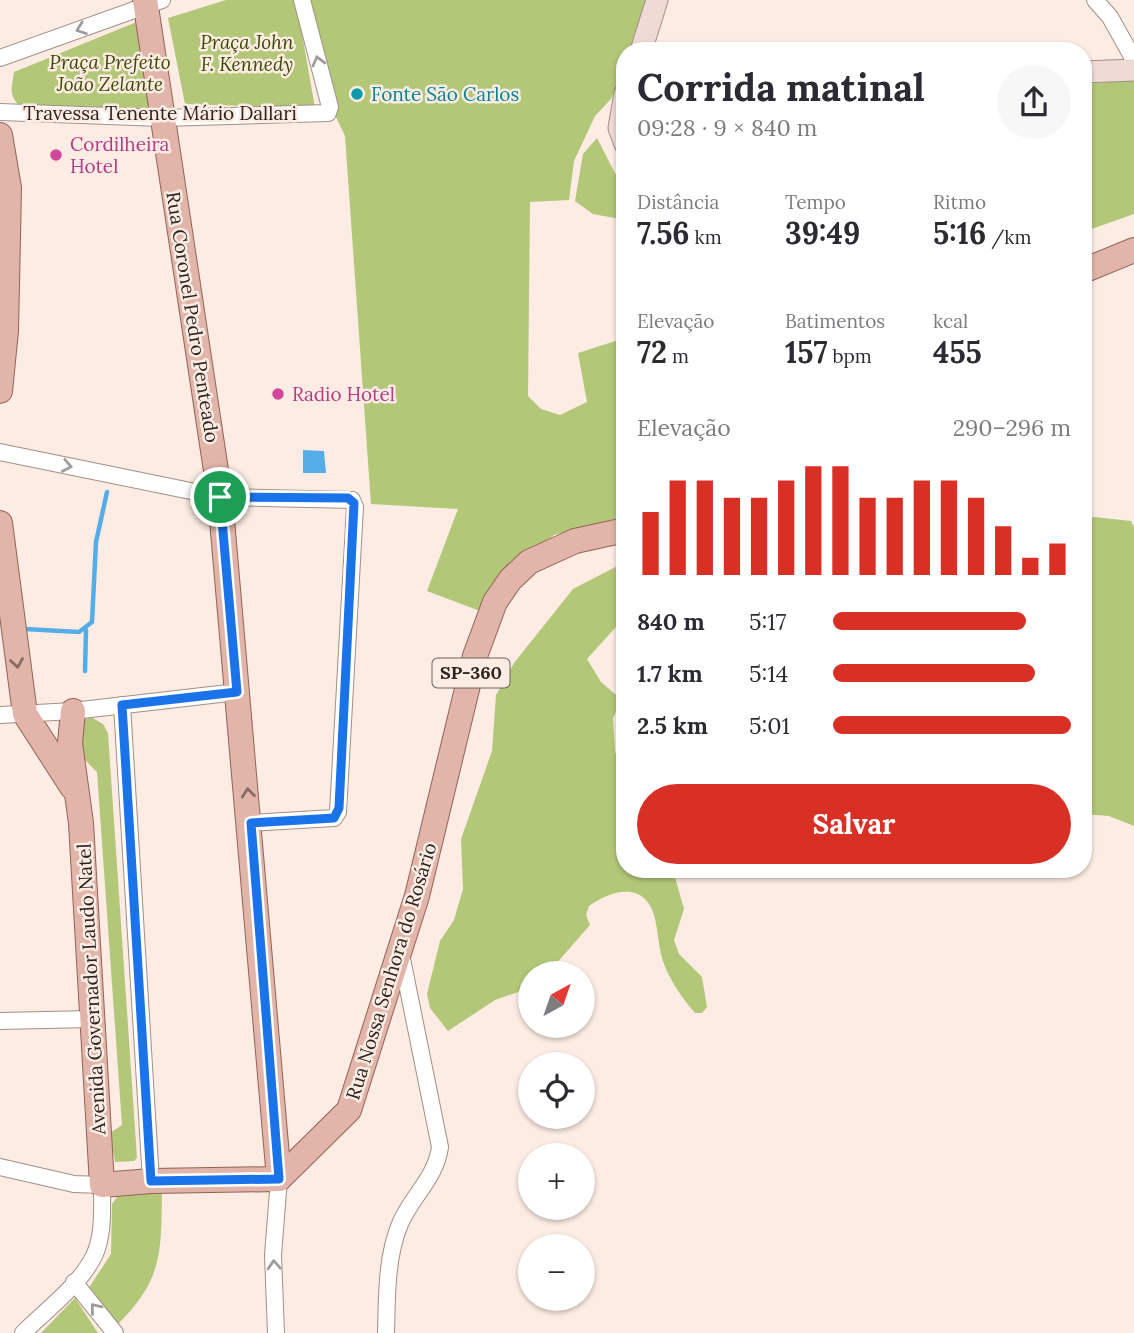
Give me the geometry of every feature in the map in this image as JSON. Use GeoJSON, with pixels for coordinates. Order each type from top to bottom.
{"type":"FeatureCollection","features":[{"type":"Feature","properties":{"kind":"main road","name":"Rua Coronel Pedro Penteado"},"geometry":{"type":"LineString","coordinates":[[150,2],[162,118],[220,497],[251,823],[279,1179]]}},
{"type":"Feature","properties":{"kind":"main road"},"geometry":{"type":"LineString","coordinates":[[0,391],[9,188],[2,146]]}},
{"type":"Feature","properties":{"kind":"main road"},"geometry":{"type":"LineString","coordinates":[[1092,267],[1134,250]]}},
{"type":"Feature","properties":{"kind":"main road"},"geometry":{"type":"LineString","coordinates":[[0,523],[3,586],[25,715]]}},
{"type":"Feature","properties":{"kind":"main road","name":"Rua Nossa Senhora do Rosário"},"geometry":{"type":"LineString","coordinates":[[279,1179],[349,1110],[417,896],[475,656],[495,602],[510,580],[529,562],[575,541],[616,532]]}},
{"type":"Feature","properties":{"kind":"main road","name":"Avenida Governador Laudo Natel"},"geometry":{"type":"LineString","coordinates":[[73,711],[70,743],[80,823],[102,1185]]}},
{"type":"Feature","properties":{"kind":"main road","name":"Avenida Governador Laudo Natel"},"geometry":{"type":"LineString","coordinates":[[25,715],[76,793]]}},
{"type":"Feature","properties":{"kind":"main road"},"geometry":{"type":"LineString","coordinates":[[102,1185],[151,1181],[279,1179]]}},
{"type":"Feature","properties":{"kind":"street","name":"Travessa Tenente Mário Dallari"},"geometry":{"type":"LineString","coordinates":[[0,112],[162,118],[328,113],[330,107],[303,0]]}},
{"type":"Feature","properties":{"kind":"street"},"geometry":{"type":"LineString","coordinates":[[644,42],[657,0]]}},
{"type":"Feature","properties":{"kind":"street"},"geometry":{"type":"LineString","coordinates":[[1095,0],[1110,17],[1134,60]]}},
{"type":"Feature","properties":{"kind":"street"},"geometry":{"type":"LineString","coordinates":[[0,58],[150,2]]}},
{"type":"Feature","properties":{"kind":"street"},"geometry":{"type":"LineString","coordinates":[[1092,72],[1134,70]]}},
{"type":"Feature","properties":{"kind":"street"},"geometry":{"type":"LineString","coordinates":[[0,452],[220,497],[348,498],[355,507],[339,808],[334,818],[251,823]]}},
{"type":"Feature","properties":{"kind":"street"},"geometry":{"type":"LineString","coordinates":[[0,715],[73,711],[237,692]]}},
{"type":"Feature","properties":{"kind":"street"},"geometry":{"type":"LineString","coordinates":[[122,705],[151,1181]]}},
{"type":"Feature","properties":{"kind":"street"},"geometry":{"type":"LineString","coordinates":[[386,1333],[388,1288],[396,1234],[432,1173],[440,1147],[400,948]]}},
{"type":"Feature","properties":{"kind":"street"},"geometry":{"type":"LineString","coordinates":[[0,1021],[92,1019]]}},
{"type":"Feature","properties":{"kind":"street"},"geometry":{"type":"LineString","coordinates":[[0,1167],[74,1184],[102,1185],[100,1237],[93,1257],[74,1282],[23,1333]]}},
{"type":"Feature","properties":{"kind":"street"},"geometry":{"type":"LineString","coordinates":[[276,1333],[273,1255],[279,1179]]}},
{"type":"Feature","properties":{"kind":"street"},"geometry":{"type":"LineString","coordinates":[[74,1282],[115,1333]]}},
{"type":"Feature","properties":{"kind":"green space","name":"Praça John F. Kennedy"},"geometry":{"type":"Polygon","coordinates":[[[226,0],[296,0],[315,108],[185,104],[168,18],[226,0]]]}},
{"type":"Feature","properties":{"kind":"green space"},"geometry":{"type":"Polygon","coordinates":[[[307,0],[647,0],[634,42],[616,42],[616,87],[611,99],[595,116],[574,161],[569,200],[530,202],[528,396],[541,409],[560,415],[587,402],[578,353],[616,341],[616,518],[554,535],[529,554],[480,611],[427,591],[458,509],[371,504],[345,136],[335,115],[307,0]]]}},
{"type":"Feature","properties":{"kind":"green space","name":"Praça Prefeito João Zelante"},"geometry":{"type":"Polygon","coordinates":[[[139,21],[154,113],[24,109],[15,100],[12,92],[14,72],[139,21]]]}},
{"type":"Feature","properties":{"kind":"green space"},"geometry":{"type":"Polygon","coordinates":[[[1134,80],[1134,214],[1092,229],[1092,83],[1134,80]]]}},
{"type":"Feature","properties":{"kind":"green space"},"geometry":{"type":"Polygon","coordinates":[[[597,138],[616,175],[616,218],[593,214],[575,201],[583,154],[597,138]]]}},
{"type":"Feature","properties":{"kind":"green space"},"geometry":{"type":"Polygon","coordinates":[[[1092,518],[1131,521],[1134,527],[1134,826],[1109,816],[1092,815],[1092,518]]]}},
{"type":"Feature","properties":{"kind":"green space"},"geometry":{"type":"Polygon","coordinates":[[[616,567],[616,627],[587,659],[601,682],[616,695],[616,712],[613,718],[616,754],[616,878],[675,878],[684,909],[674,940],[679,954],[702,977],[707,1007],[702,1013],[695,1013],[668,973],[649,904],[643,897],[626,892],[607,896],[589,906],[586,915],[590,925],[558,961],[518,961],[518,992],[495,1000],[448,1031],[430,1008],[427,994],[440,941],[454,920],[463,889],[461,839],[492,751],[496,695],[514,663],[573,589],[616,567]]]}},
{"type":"Feature","properties":{"kind":"green space"},"geometry":{"type":"Polygon","coordinates":[[[91,717],[103,724],[108,733],[137,1158],[134,1161],[115,1162],[110,1133],[122,1125],[97,772],[81,756],[84,720],[91,717]]]}},
{"type":"Feature","properties":{"kind":"green space"},"geometry":{"type":"Polygon","coordinates":[[[162,1192],[159,1250],[151,1280],[131,1310],[116,1326],[88,1289],[111,1254],[112,1204],[119,1194],[162,1192]]]}},
{"type":"Feature","properties":{"kind":"green space"},"geometry":{"type":"Polygon","coordinates":[[[75,1298],[98,1333],[41,1333],[75,1298]]]}},
{"type":"Feature","properties":{"kind":"water"},"geometry":{"type":"Polygon","coordinates":[[[303,450],[324,451],[326,473],[303,473],[303,450]]]}},
{"type":"Feature","properties":{"kind":"waterway"},"geometry":{"type":"LineString","coordinates":[[25,629],[79,632],[92,622],[96,542],[107,492]]}},
{"type":"Feature","properties":{"kind":"waterway"},"geometry":{"type":"LineString","coordinates":[[85,671],[86,630]]}},
{"type":"Feature","properties":{"kind":"place","name":"Fonte São Carlos"},"geometry":{"type":"Point","coordinates":[357,94]}},
{"type":"Feature","properties":{"kind":"place","name":"Cordilheira Hotel"},"geometry":{"type":"Point","coordinates":[56,155]}},
{"type":"Feature","properties":{"kind":"place","name":"Radio Hotel"},"geometry":{"type":"Point","coordinates":[278,394]}},
{"type":"Feature","properties":{"kind":"route"},"geometry":{"type":"LineString","coordinates":[[220,497],[348,498],[354,503],[339,808],[334,818],[251,823],[279,1179],[151,1181],[122,705],[237,692],[220,497]]}}]}
